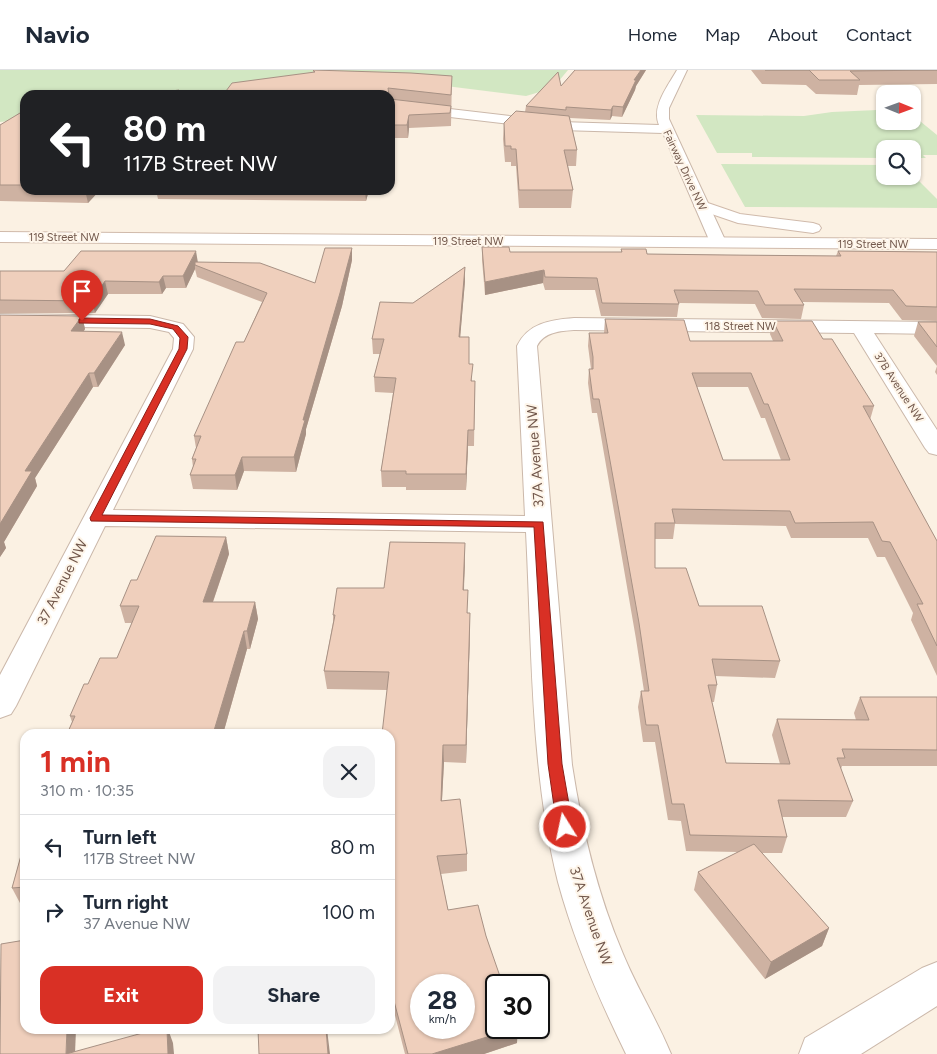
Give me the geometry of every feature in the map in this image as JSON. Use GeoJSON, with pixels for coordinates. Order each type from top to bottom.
{"type":"FeatureCollection","features":[{"type":"Feature","properties":{"kind":"street","name":"Fairway Drive NW"},"geometry":{"type":"LineString","coordinates":[[682,70],[663,108],[663,119],[715,236]]}},
{"type":"Feature","properties":{"kind":"street"},"geometry":{"type":"LineString","coordinates":[[395,107],[560,126],[666,129]]}},
{"type":"Feature","properties":{"kind":"street"},"geometry":{"type":"LineString","coordinates":[[702,206],[749,220],[822,230]]}},
{"type":"Feature","properties":{"kind":"street","name":"119 Street NW"},"geometry":{"type":"LineString","coordinates":[[0,223],[715,236],[937,244]]}},
{"type":"Feature","properties":{"kind":"street","name":"119 Street NW"},"geometry":{"type":"LineString","coordinates":[[0,237],[715,236],[822,230],[937,231]]}},
{"type":"Feature","properties":{"kind":"street","name":"37 Avenue NW"},"geometry":{"type":"LineString","coordinates":[[0,320],[150,322],[176,328],[184,337],[183,349],[0,706]]}},
{"type":"Feature","properties":{"kind":"street","name":"118 Street NW"},"geometry":{"type":"LineString","coordinates":[[544,329],[574,324],[937,328]]}},
{"type":"Feature","properties":{"kind":"street","name":"37B Avenue NW"},"geometry":{"type":"LineString","coordinates":[[860,327],[937,448]]}},
{"type":"Feature","properties":{"kind":"street","name":"37A Avenue NW"},"geometry":{"type":"LineString","coordinates":[[544,329],[529,340],[527,346],[555,764],[569,848],[587,911],[618,992],[649,1054]]}},
{"type":"Feature","properties":{"kind":"street"},"geometry":{"type":"LineString","coordinates":[[95,518],[540,524]]}},
{"type":"Feature","properties":{"kind":"street"},"geometry":{"type":"LineString","coordinates":[[821,1054],[937,982]]}},
{"type":"Feature","properties":{"kind":"green space"},"geometry":{"type":"Polygon","coordinates":[[[0,70],[568,70],[553,88],[526,96],[374,77],[266,90],[20,90],[20,120],[0,122],[0,70]]]}},
{"type":"Feature","properties":{"kind":"green space"},"geometry":{"type":"Polygon","coordinates":[[[876,110],[876,130],[921,130],[921,122],[937,135],[937,155],[923,155],[926,158],[921,158],[921,140],[876,140],[876,158],[752,157],[752,153],[717,153],[696,115],[804,116],[832,112],[876,110]]]}},
{"type":"Feature","properties":{"kind":"green space"},"geometry":{"type":"Polygon","coordinates":[[[721,164],[876,165],[876,185],[921,185],[921,183],[937,199],[937,208],[745,207],[721,164]]]}},
{"type":"Feature","properties":{"kind":"building"},"geometry":{"type":"Polygon","coordinates":[[[313,70],[452,76],[451,95],[388,88],[388,90],[227,90],[232,83],[315,72],[313,70]]]}},
{"type":"Feature","properties":{"kind":"building"},"geometry":{"type":"Polygon","coordinates":[[[575,70],[641,70],[634,80],[636,80],[623,107],[613,106],[611,110],[566,107],[566,110],[526,106],[558,72],[561,86],[575,70]]]}},
{"type":"Feature","properties":{"kind":"building"},"geometry":{"type":"Polygon","coordinates":[[[809,70],[937,70],[850,71],[860,80],[819,80],[809,70]]]}},
{"type":"Feature","properties":{"kind":"building"},"geometry":{"type":"Polygon","coordinates":[[[395,100],[451,106],[450,113],[409,115],[407,125],[395,125],[395,100]]]}},
{"type":"Feature","properties":{"kind":"building"},"geometry":{"type":"Polygon","coordinates":[[[516,111],[569,116],[577,150],[564,150],[573,190],[519,190],[516,149],[511,149],[511,146],[505,146],[504,123],[516,111]]]}},
{"type":"Feature","properties":{"kind":"building"},"geometry":{"type":"Polygon","coordinates":[[[20,113],[20,185],[0,185],[0,125],[20,113]]]}},
{"type":"Feature","properties":{"kind":"building"},"geometry":{"type":"Polygon","coordinates":[[[482,247],[509,247],[510,252],[622,252],[621,249],[646,249],[647,254],[726,255],[841,256],[838,251],[937,252],[937,307],[906,306],[893,290],[794,289],[804,305],[765,305],[758,291],[674,290],[679,304],[602,303],[597,278],[545,277],[544,270],[485,282],[482,247]]]}},
{"type":"Feature","properties":{"kind":"building"},"geometry":{"type":"Polygon","coordinates":[[[325,248],[352,248],[294,457],[242,457],[235,475],[190,475],[196,459],[192,459],[201,436],[194,436],[236,342],[244,342],[267,293],[195,265],[195,262],[260,263],[315,283],[325,248]]]}},
{"type":"Feature","properties":{"kind":"building"},"geometry":{"type":"Polygon","coordinates":[[[81,251],[196,251],[183,276],[163,276],[159,282],[105,281],[92,301],[0,300],[0,271],[64,271],[81,251]]]}},
{"type":"Feature","properties":{"kind":"building"},"geometry":{"type":"Polygon","coordinates":[[[465,267],[459,337],[469,337],[469,364],[473,364],[471,381],[475,381],[474,430],[468,430],[466,474],[406,474],[406,471],[381,471],[396,378],[374,377],[384,339],[372,339],[380,302],[413,303],[465,267]]]}},
{"type":"Feature","properties":{"kind":"building"},"geometry":{"type":"Polygon","coordinates":[[[0,315],[82,316],[71,331],[122,332],[94,373],[89,373],[25,471],[32,471],[0,524],[0,315]]]}},
{"type":"Feature","properties":{"kind":"building"},"geometry":{"type":"Polygon","coordinates":[[[605,319],[684,320],[690,341],[783,341],[773,321],[812,321],[823,339],[832,339],[874,406],[863,406],[937,541],[937,646],[917,604],[923,604],[890,542],[882,541],[873,522],[795,523],[790,511],[672,509],[675,523],[655,523],[655,568],[686,568],[699,606],[762,606],[780,661],[712,659],[717,685],[708,685],[726,763],[790,764],[777,719],[869,720],[860,697],[937,697],[937,750],[842,749],[845,758],[837,758],[853,801],[778,800],[787,837],[690,835],[684,804],[672,804],[658,725],[646,725],[641,691],[649,691],[639,623],[599,399],[593,399],[589,369],[593,369],[593,357],[589,333],[608,333],[605,319]],[[692,373],[723,460],[790,460],[768,404],[764,404],[751,373],[692,373]]]}},
{"type":"Feature","properties":{"kind":"building"},"geometry":{"type":"Polygon","coordinates":[[[918,322],[937,322],[937,347],[918,322]]]}},
{"type":"Feature","properties":{"kind":"building"},"geometry":{"type":"Polygon","coordinates":[[[156,536],[226,537],[203,602],[255,602],[247,631],[244,631],[215,729],[69,729],[75,716],[70,716],[84,684],[88,684],[100,658],[117,658],[139,606],[120,606],[131,580],[137,580],[156,536]]]}},
{"type":"Feature","properties":{"kind":"building"},"geometry":{"type":"Polygon","coordinates":[[[390,542],[465,543],[463,590],[468,590],[467,613],[470,613],[466,745],[443,745],[441,801],[460,799],[467,854],[437,856],[448,910],[478,905],[499,974],[485,974],[485,1038],[432,1054],[408,1054],[395,1005],[395,729],[383,729],[389,672],[324,671],[335,615],[333,615],[337,588],[384,588],[390,542]]]}},
{"type":"Feature","properties":{"kind":"building"},"geometry":{"type":"Polygon","coordinates":[[[754,844],[829,928],[771,962],[698,872],[754,844]]]}},
{"type":"Feature","properties":{"kind":"building"},"geometry":{"type":"Polygon","coordinates":[[[20,859],[20,887],[12,888],[20,859]]]}},
{"type":"Feature","properties":{"kind":"building"},"geometry":{"type":"Polygon","coordinates":[[[20,941],[20,1034],[67,1034],[66,1054],[0,1054],[1,944],[20,941]]]}},
{"type":"Feature","properties":{"kind":"building"},"geometry":{"type":"Polygon","coordinates":[[[139,1034],[167,1034],[168,1054],[66,1054],[139,1034]]]}},
{"type":"Feature","properties":{"kind":"building"},"geometry":{"type":"Polygon","coordinates":[[[258,1034],[326,1034],[328,1054],[259,1054],[258,1034]]]}},
{"type":"Feature","properties":{"kind":"route"},"geometry":{"type":"LineString","coordinates":[[82,321],[136,321],[164,324],[176,328],[184,337],[183,349],[95,518],[540,524],[555,764],[565,827]]}}]}
